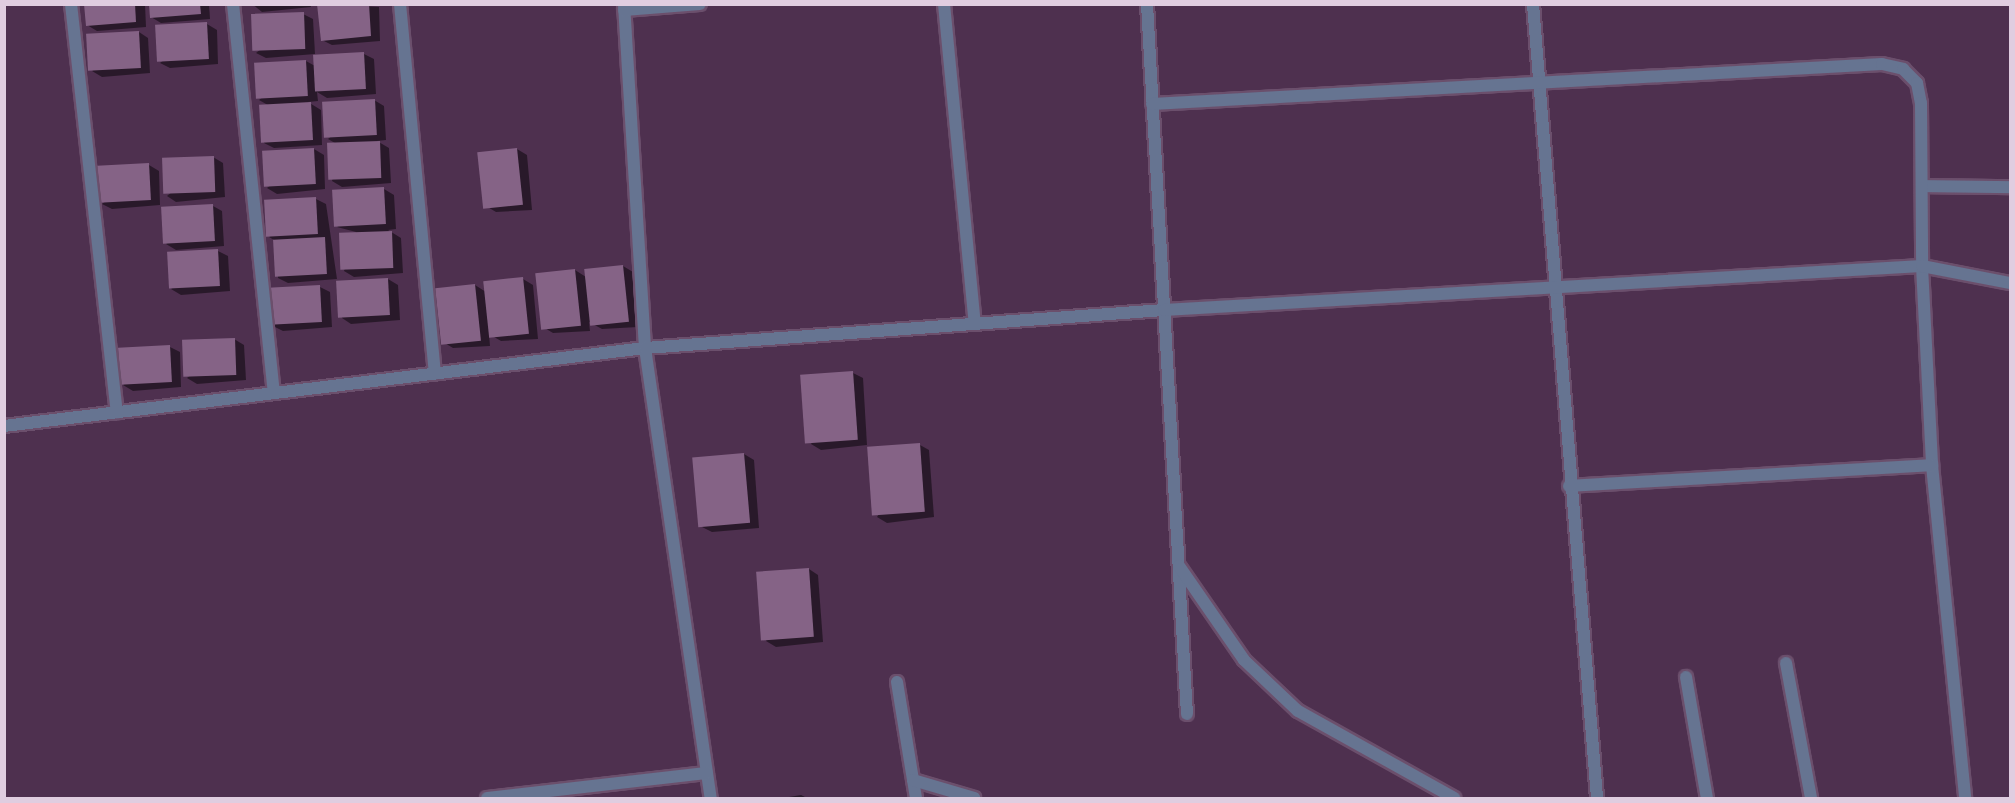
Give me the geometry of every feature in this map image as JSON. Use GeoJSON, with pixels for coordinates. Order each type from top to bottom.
{"type":"FeatureCollection","features":[{"type":"Feature","properties":{"kind":"street"},"geometry":{"type":"LineString","coordinates":[[71,4],[117,412]]}},
{"type":"Feature","properties":{"kind":"street"},"geometry":{"type":"LineString","coordinates":[[233,4],[274,393]]}},
{"type":"Feature","properties":{"kind":"street"},"geometry":{"type":"LineString","coordinates":[[400,4],[435,373]]}},
{"type":"Feature","properties":{"kind":"street"},"geometry":{"type":"LineString","coordinates":[[700,4],[624,7],[645,348],[711,798]]}},
{"type":"Feature","properties":{"kind":"street"},"geometry":{"type":"LineString","coordinates":[[944,4],[975,324]]}},
{"type":"Feature","properties":{"kind":"street"},"geometry":{"type":"LineString","coordinates":[[1146,4],[1187,714]]}},
{"type":"Feature","properties":{"kind":"street"},"geometry":{"type":"LineString","coordinates":[[1533,4],[1551,286],[1597,798]]}},
{"type":"Feature","properties":{"kind":"street"},"geometry":{"type":"LineString","coordinates":[[1152,104],[1882,64],[1903,69],[1917,83],[1921,103],[1922,266],[1932,465],[1965,798]]}},
{"type":"Feature","properties":{"kind":"street"},"geometry":{"type":"LineString","coordinates":[[1922,186],[2010,187]]}},
{"type":"Feature","properties":{"kind":"street"},"geometry":{"type":"LineString","coordinates":[[4,426],[645,348],[1164,310],[1922,266],[2010,283]]}},
{"type":"Feature","properties":{"kind":"street"},"geometry":{"type":"LineString","coordinates":[[1569,486],[1932,465]]}},
{"type":"Feature","properties":{"kind":"street"},"geometry":{"type":"LineString","coordinates":[[1179,565],[1244,660],[1298,711],[1454,798]]}},
{"type":"Feature","properties":{"kind":"street"},"geometry":{"type":"LineString","coordinates":[[1786,663],[1811,798]]}},
{"type":"Feature","properties":{"kind":"street"},"geometry":{"type":"LineString","coordinates":[[1686,677],[1707,798]]}},
{"type":"Feature","properties":{"kind":"street"},"geometry":{"type":"LineString","coordinates":[[897,682],[916,798]]}},
{"type":"Feature","properties":{"kind":"street"},"geometry":{"type":"LineString","coordinates":[[487,798],[707,773]]}},
{"type":"Feature","properties":{"kind":"street"},"geometry":{"type":"LineString","coordinates":[[913,780],[975,798]]}},
{"type":"Feature","properties":{"kind":"building"},"geometry":{"type":"Polygon","coordinates":[[[84,4],[135,4],[136,22],[86,26],[84,4]]]}},
{"type":"Feature","properties":{"kind":"building"},"geometry":{"type":"Polygon","coordinates":[[[149,4],[200,4],[201,14],[150,18],[149,4]]]}},
{"type":"Feature","properties":{"kind":"building"},"geometry":{"type":"Polygon","coordinates":[[[317,4],[369,4],[371,36],[321,41],[317,4]]]}},
{"type":"Feature","properties":{"kind":"building"},"geometry":{"type":"Polygon","coordinates":[[[304,12],[305,49],[252,51],[251,14],[304,12]]]}},
{"type":"Feature","properties":{"kind":"building"},"geometry":{"type":"Polygon","coordinates":[[[207,22],[209,59],[157,62],[155,25],[207,22]]]}},
{"type":"Feature","properties":{"kind":"building"},"geometry":{"type":"Polygon","coordinates":[[[139,31],[141,68],[88,71],[86,34],[139,31]]]}},
{"type":"Feature","properties":{"kind":"building"},"geometry":{"type":"Polygon","coordinates":[[[364,52],[366,89],[315,92],[313,55],[364,52]]]}},
{"type":"Feature","properties":{"kind":"building"},"geometry":{"type":"Polygon","coordinates":[[[306,60],[308,96],[256,99],[254,63],[306,60]]]}},
{"type":"Feature","properties":{"kind":"building"},"geometry":{"type":"Polygon","coordinates":[[[375,99],[377,135],[324,138],[322,102],[375,99]]]}},
{"type":"Feature","properties":{"kind":"building"},"geometry":{"type":"Polygon","coordinates":[[[311,102],[313,140],[261,143],[259,105],[311,102]]]}},
{"type":"Feature","properties":{"kind":"building"},"geometry":{"type":"Polygon","coordinates":[[[380,141],[381,178],[328,180],[327,143],[380,141]]]}},
{"type":"Feature","properties":{"kind":"building"},"geometry":{"type":"Polygon","coordinates":[[[314,148],[316,184],[264,187],[262,151],[314,148]]]}},
{"type":"Feature","properties":{"kind":"building"},"geometry":{"type":"Polygon","coordinates":[[[517,148],[523,205],[483,209],[477,152],[517,148]]]}},
{"type":"Feature","properties":{"kind":"building"},"geometry":{"type":"Polygon","coordinates":[[[214,156],[215,192],[163,194],[162,158],[214,156]]]}},
{"type":"Feature","properties":{"kind":"building"},"geometry":{"type":"Polygon","coordinates":[[[149,163],[151,200],[99,203],[97,166],[149,163]]]}},
{"type":"Feature","properties":{"kind":"building"},"geometry":{"type":"Polygon","coordinates":[[[384,187],[386,224],[334,227],[332,190],[384,187]]]}},
{"type":"Feature","properties":{"kind":"building"},"geometry":{"type":"Polygon","coordinates":[[[316,197],[318,234],[266,237],[264,200],[316,197]]]}},
{"type":"Feature","properties":{"kind":"building"},"geometry":{"type":"Polygon","coordinates":[[[213,204],[215,241],[163,244],[161,207],[213,204]]]}},
{"type":"Feature","properties":{"kind":"building"},"geometry":{"type":"Polygon","coordinates":[[[392,231],[393,268],[340,270],[339,233],[392,231]]]}},
{"type":"Feature","properties":{"kind":"building"},"geometry":{"type":"Polygon","coordinates":[[[325,237],[327,274],[275,277],[273,240],[325,237]]]}},
{"type":"Feature","properties":{"kind":"building"},"geometry":{"type":"Polygon","coordinates":[[[218,249],[220,286],[169,289],[167,252],[218,249]]]}},
{"type":"Feature","properties":{"kind":"building"},"geometry":{"type":"Polygon","coordinates":[[[623,265],[629,322],[590,326],[584,269],[623,265]]]}},
{"type":"Feature","properties":{"kind":"building"},"geometry":{"type":"Polygon","coordinates":[[[575,269],[581,326],[541,330],[535,273],[575,269]]]}},
{"type":"Feature","properties":{"kind":"building"},"geometry":{"type":"Polygon","coordinates":[[[523,277],[529,334],[489,338],[483,281],[523,277]]]}},
{"type":"Feature","properties":{"kind":"building"},"geometry":{"type":"Polygon","coordinates":[[[388,278],[390,315],[338,318],[336,281],[388,278]]]}},
{"type":"Feature","properties":{"kind":"building"},"geometry":{"type":"Polygon","coordinates":[[[475,284],[481,341],[441,345],[435,288],[475,284]]]}},
{"type":"Feature","properties":{"kind":"building"},"geometry":{"type":"Polygon","coordinates":[[[320,285],[322,322],[270,325],[268,288],[320,285]]]}},
{"type":"Feature","properties":{"kind":"building"},"geometry":{"type":"Polygon","coordinates":[[[235,338],[236,375],[183,377],[182,340],[235,338]]]}},
{"type":"Feature","properties":{"kind":"building"},"geometry":{"type":"Polygon","coordinates":[[[170,345],[172,382],[120,385],[118,348],[170,345]]]}},
{"type":"Feature","properties":{"kind":"building"},"geometry":{"type":"Polygon","coordinates":[[[853,371],[858,440],[805,444],[800,375],[853,371]]]}},
{"type":"Feature","properties":{"kind":"building"},"geometry":{"type":"Polygon","coordinates":[[[920,443],[925,512],[872,516],[867,447],[920,443]]]}},
{"type":"Feature","properties":{"kind":"building"},"geometry":{"type":"Polygon","coordinates":[[[744,453],[750,523],[698,527],[692,458],[744,453]]]}},
{"type":"Feature","properties":{"kind":"building"},"geometry":{"type":"Polygon","coordinates":[[[809,568],[814,637],[761,641],[756,572],[809,568]]]}}]}
